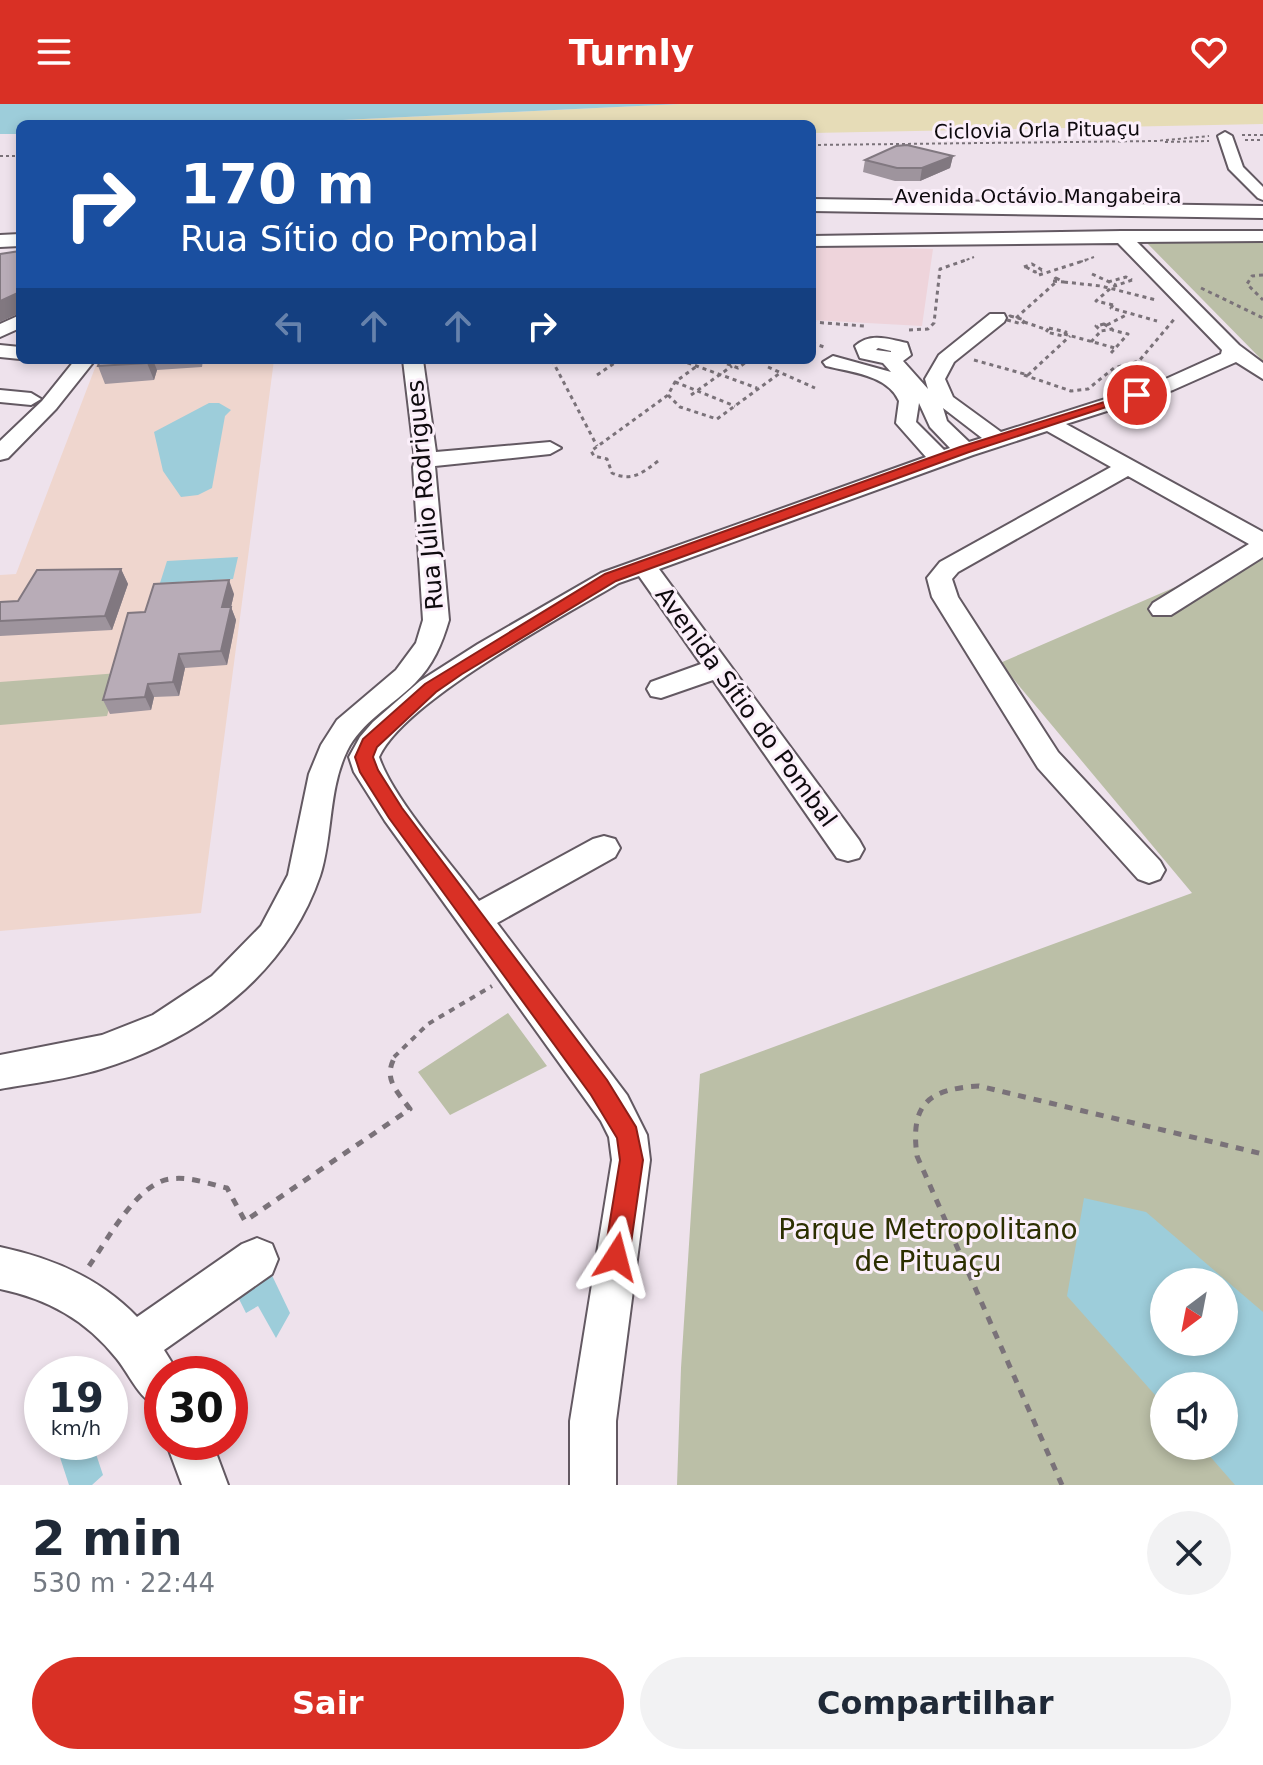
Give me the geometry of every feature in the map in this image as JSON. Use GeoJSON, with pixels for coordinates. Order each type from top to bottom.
{"type":"FeatureCollection","features":[{"type":"Feature","properties":{"kind":"main road","name":"Avenida Octávio Mangabeira"},"geometry":{"type":"LineString","coordinates":[[816,194],[1262,200]]}},
{"type":"Feature","properties":{"kind":"main road","name":"Avenida Octávio Mangabeira"},"geometry":{"type":"LineString","coordinates":[[816,205],[1210,211],[1262,200]]}},
{"type":"Feature","properties":{"kind":"street"},"geometry":{"type":"LineString","coordinates":[[1226,138],[1236,169],[1262,200]]}},
{"type":"Feature","properties":{"kind":"street"},"geometry":{"type":"LineString","coordinates":[[816,224],[990,225]]}},
{"type":"Feature","properties":{"kind":"street"},"geometry":{"type":"LineString","coordinates":[[1121,236],[1158,292],[1263,373]]}},
{"type":"Feature","properties":{"kind":"street"},"geometry":{"type":"LineString","coordinates":[[816,241],[1263,236]]}},
{"type":"Feature","properties":{"kind":"street"},"geometry":{"type":"LineString","coordinates":[[998,440],[946,401],[935,379],[946,359],[1007,318]]}},
{"type":"Feature","properties":{"kind":"street"},"geometry":{"type":"LineString","coordinates":[[593,1485],[593,1421],[631,1160],[628,1135],[614,1108],[396,813],[369,772],[364,757],[370,744],[430,688],[588,589],[644,565],[952,454],[1199,373],[1230,357],[1232,349]]}},
{"type":"Feature","properties":{"kind":"street"},"geometry":{"type":"LineString","coordinates":[[890,359],[931,404],[952,454]]}},
{"type":"Feature","properties":{"kind":"street"},"geometry":{"type":"LineString","coordinates":[[833,362],[882,376],[900,385],[909,402],[906,423],[952,454]]}},
{"type":"Feature","properties":{"kind":"street"},"geometry":{"type":"LineString","coordinates":[[0,453],[49,405],[82,364]]}},
{"type":"Feature","properties":{"kind":"street","name":"Rua Júlio Rodrigues"},"geometry":{"type":"LineString","coordinates":[[0,1072],[102,1052],[154,1032],[203,1004],[244,969],[273,938],[294,902],[305,872],[328,759],[337,741],[421,662],[431,643],[436,620],[424,467],[426,460],[414,364]]}},
{"type":"Feature","properties":{"kind":"street"},"geometry":{"type":"LineString","coordinates":[[0,396],[31,399]]}},
{"type":"Feature","properties":{"kind":"street"},"geometry":{"type":"LineString","coordinates":[[1050,424],[1262,541],[1259,549],[1162,609]]}},
{"type":"Feature","properties":{"kind":"street"},"geometry":{"type":"LineString","coordinates":[[426,460],[550,448]]}},
{"type":"Feature","properties":{"kind":"street"},"geometry":{"type":"LineString","coordinates":[[1127,467],[949,567],[939,578],[945,597],[1048,760],[1149,870]]}},
{"type":"Feature","properties":{"kind":"street","name":"Avenida Sítio do Pombal"},"geometry":{"type":"LineString","coordinates":[[644,565],[848,849]]}},
{"type":"Feature","properties":{"kind":"street"},"geometry":{"type":"LineString","coordinates":[[661,689],[719,668]]}},
{"type":"Feature","properties":{"kind":"street"},"geometry":{"type":"LineString","coordinates":[[475,919],[604,848]]}},
{"type":"Feature","properties":{"kind":"street"},"geometry":{"type":"LineString","coordinates":[[133,1345],[257,1259]]}},
{"type":"Feature","properties":{"kind":"street"},"geometry":{"type":"LineString","coordinates":[[0,1268],[32,1272],[72,1290],[113,1322],[144,1358]]}},
{"type":"Feature","properties":{"kind":"street"},"geometry":{"type":"LineString","coordinates":[[196,1460],[205,1485]]}},
{"type":"Feature","properties":{"kind":"path","name":"Ciclovia Orla Pituaçu"},"geometry":{"type":"LineString","coordinates":[[816,146],[1263,137]]}},
{"type":"Feature","properties":{"kind":"path"},"geometry":{"type":"LineString","coordinates":[[897,329],[932,327],[940,269],[947,264],[972,258],[981,250]]}},
{"type":"Feature","properties":{"kind":"path"},"geometry":{"type":"LineString","coordinates":[[1097,256],[1041,273],[1054,281],[1109,289],[1158,292],[1203,288],[1263,318]]}},
{"type":"Feature","properties":{"kind":"path"},"geometry":{"type":"LineString","coordinates":[[1092,274],[1116,285]]}},
{"type":"Feature","properties":{"kind":"path"},"geometry":{"type":"LineString","coordinates":[[1263,275],[1252,276],[1247,284],[1263,300]]}},
{"type":"Feature","properties":{"kind":"path"},"geometry":{"type":"LineString","coordinates":[[1108,282],[1126,277],[1132,280],[1109,289],[1096,301],[1114,304],[1111,308],[1157,321]]}},
{"type":"Feature","properties":{"kind":"path"},"geometry":{"type":"LineString","coordinates":[[1007,318],[1054,281]]}},
{"type":"Feature","properties":{"kind":"path"},"geometry":{"type":"LineString","coordinates":[[968,358],[1071,391],[1088,389],[1114,368],[1139,361],[1177,319],[1168,309]]}},
{"type":"Feature","properties":{"kind":"path"},"geometry":{"type":"LineString","coordinates":[[1101,331],[1096,326],[1107,325],[1128,314]]}},
{"type":"Feature","properties":{"kind":"path"},"geometry":{"type":"LineString","coordinates":[[816,322],[869,326]]}},
{"type":"Feature","properties":{"kind":"path"},"geometry":{"type":"LineString","coordinates":[[1024,322],[1048,330],[1046,332],[1115,348]]}},
{"type":"Feature","properties":{"kind":"path"},"geometry":{"type":"LineString","coordinates":[[1107,325],[1111,330]]}},
{"type":"Feature","properties":{"kind":"path"},"geometry":{"type":"LineString","coordinates":[[1091,342],[1101,331],[1128,334],[1111,353]]}},
{"type":"Feature","properties":{"kind":"path"},"geometry":{"type":"LineString","coordinates":[[1024,375],[1032,374],[1070,336]]}},
{"type":"Feature","properties":{"kind":"path"},"geometry":{"type":"LineString","coordinates":[[554,364],[597,446]]}},
{"type":"Feature","properties":{"kind":"path"},"geometry":{"type":"LineString","coordinates":[[597,375],[614,364]]}},
{"type":"Feature","properties":{"kind":"path"},"geometry":{"type":"LineString","coordinates":[[691,364],[759,388]]}},
{"type":"Feature","properties":{"kind":"path"},"geometry":{"type":"LineString","coordinates":[[727,364],[738,368],[744,364]]}},
{"type":"Feature","properties":{"kind":"path"},"geometry":{"type":"LineString","coordinates":[[658,461],[637,477],[625,479],[612,473],[607,459],[591,451],[668,395],[675,382],[697,366]]}},
{"type":"Feature","properties":{"kind":"path"},"geometry":{"type":"LineString","coordinates":[[691,395],[732,366]]}},
{"type":"Feature","properties":{"kind":"path"},"geometry":{"type":"LineString","coordinates":[[768,367],[815,388]]}},
{"type":"Feature","properties":{"kind":"path"},"geometry":{"type":"LineString","coordinates":[[668,395],[680,407],[714,418],[780,373]]}},
{"type":"Feature","properties":{"kind":"path"},"geometry":{"type":"LineString","coordinates":[[675,382],[735,406]]}},
{"type":"Feature","properties":{"kind":"path"},"geometry":{"type":"LineString","coordinates":[[72,1290],[132,1206],[164,1180],[182,1179],[227,1188],[245,1221],[410,1109],[389,1079],[389,1067],[395,1055],[421,1030],[515,973]]}},
{"type":"Feature","properties":{"kind":"path"},"geometry":{"type":"LineString","coordinates":[[1062,1485],[917,1156],[912,1133],[917,1113],[931,1094],[953,1086],[979,1086],[1263,1154]]}},
{"type":"Feature","properties":{"kind":"shaded area"},"geometry":{"type":"Polygon","coordinates":[[[816,246],[933,249],[922,326],[816,320],[816,246]]]}},
{"type":"Feature","properties":{"kind":"shaded area"},"geometry":{"type":"Polygon","coordinates":[[[96,364],[273,364],[201,913],[0,931],[0,575],[16,574],[96,364]]]}},
{"type":"Feature","properties":{"kind":"green space"},"geometry":{"type":"Polygon","coordinates":[[[1145,241],[1263,241],[1263,371],[1259,357],[1145,241]]]}},
{"type":"Feature","properties":{"kind":"green space","name":"Parque Metropolitano de Pituaçu"},"geometry":{"type":"Polygon","coordinates":[[[1263,549],[1263,1485],[677,1485],[681,1368],[700,1074],[1192,893],[1000,663],[1263,549]]]}},
{"type":"Feature","properties":{"kind":"green space"},"geometry":{"type":"Polygon","coordinates":[[[119,673],[107,716],[0,725],[0,682],[119,673]]]}},
{"type":"Feature","properties":{"kind":"green space"},"geometry":{"type":"Polygon","coordinates":[[[508,1013],[547,1066],[450,1115],[418,1072],[508,1013]]]}},
{"type":"Feature","properties":{"kind":"sand"},"geometry":{"type":"Polygon","coordinates":[[[680,104],[1263,104],[1263,124],[816,133],[816,120],[343,120],[680,104]]]}},
{"type":"Feature","properties":{"kind":"water"},"geometry":{"type":"Polygon","coordinates":[[[0,104],[680,104],[343,120],[16,120],[16,134],[0,134],[0,104]]]}},
{"type":"Feature","properties":{"kind":"water"},"geometry":{"type":"Polygon","coordinates":[[[209,403],[219,403],[231,410],[225,416],[212,488],[198,495],[181,497],[163,471],[154,432],[209,403]]]}},
{"type":"Feature","properties":{"kind":"water"},"geometry":{"type":"Polygon","coordinates":[[[238,557],[233,579],[160,583],[167,561],[238,557]]]}},
{"type":"Feature","properties":{"kind":"water"},"geometry":{"type":"Polygon","coordinates":[[[1084,1198],[1146,1212],[1212,1268],[1150,1268],[1150,1356],[1238,1356],[1238,1291],[1263,1312],[1263,1485],[1235,1485],[1213,1460],[1238,1460],[1238,1372],[1150,1372],[1150,1389],[1067,1296],[1084,1198]]]}},
{"type":"Feature","properties":{"kind":"water"},"geometry":{"type":"Polygon","coordinates":[[[267,1265],[290,1313],[276,1338],[258,1306],[246,1313],[239,1299],[244,1280],[267,1265]]]}},
{"type":"Feature","properties":{"kind":"water"},"geometry":{"type":"Polygon","coordinates":[[[61,1460],[98,1460],[103,1475],[92,1485],[69,1485],[61,1460]]]}},
{"type":"Feature","properties":{"kind":"building"},"geometry":{"type":"Polygon","coordinates":[[[907,145],[953,156],[922,168],[897,168],[865,160],[896,146],[907,145]]]}},
{"type":"Feature","properties":{"kind":"building"},"geometry":{"type":"Polygon","coordinates":[[[16,252],[16,294],[0,301],[0,254],[16,252]]]}},
{"type":"Feature","properties":{"kind":"building"},"geometry":{"type":"Polygon","coordinates":[[[121,569],[105,616],[0,621],[0,602],[18,601],[37,570],[121,569]]]}},
{"type":"Feature","properties":{"kind":"building"},"geometry":{"type":"Polygon","coordinates":[[[229,580],[222,607],[231,607],[221,651],[179,654],[173,682],[148,684],[145,697],[103,700],[128,613],[145,612],[154,584],[229,580]]]}},
{"type":"Feature","properties":{"kind":"route"},"geometry":{"type":"LineString","coordinates":[[616,1257],[631,1160],[628,1135],[614,1108],[396,813],[369,772],[364,757],[370,744],[430,688],[456,670],[610,578],[965,450],[1137,395]]}}]}
